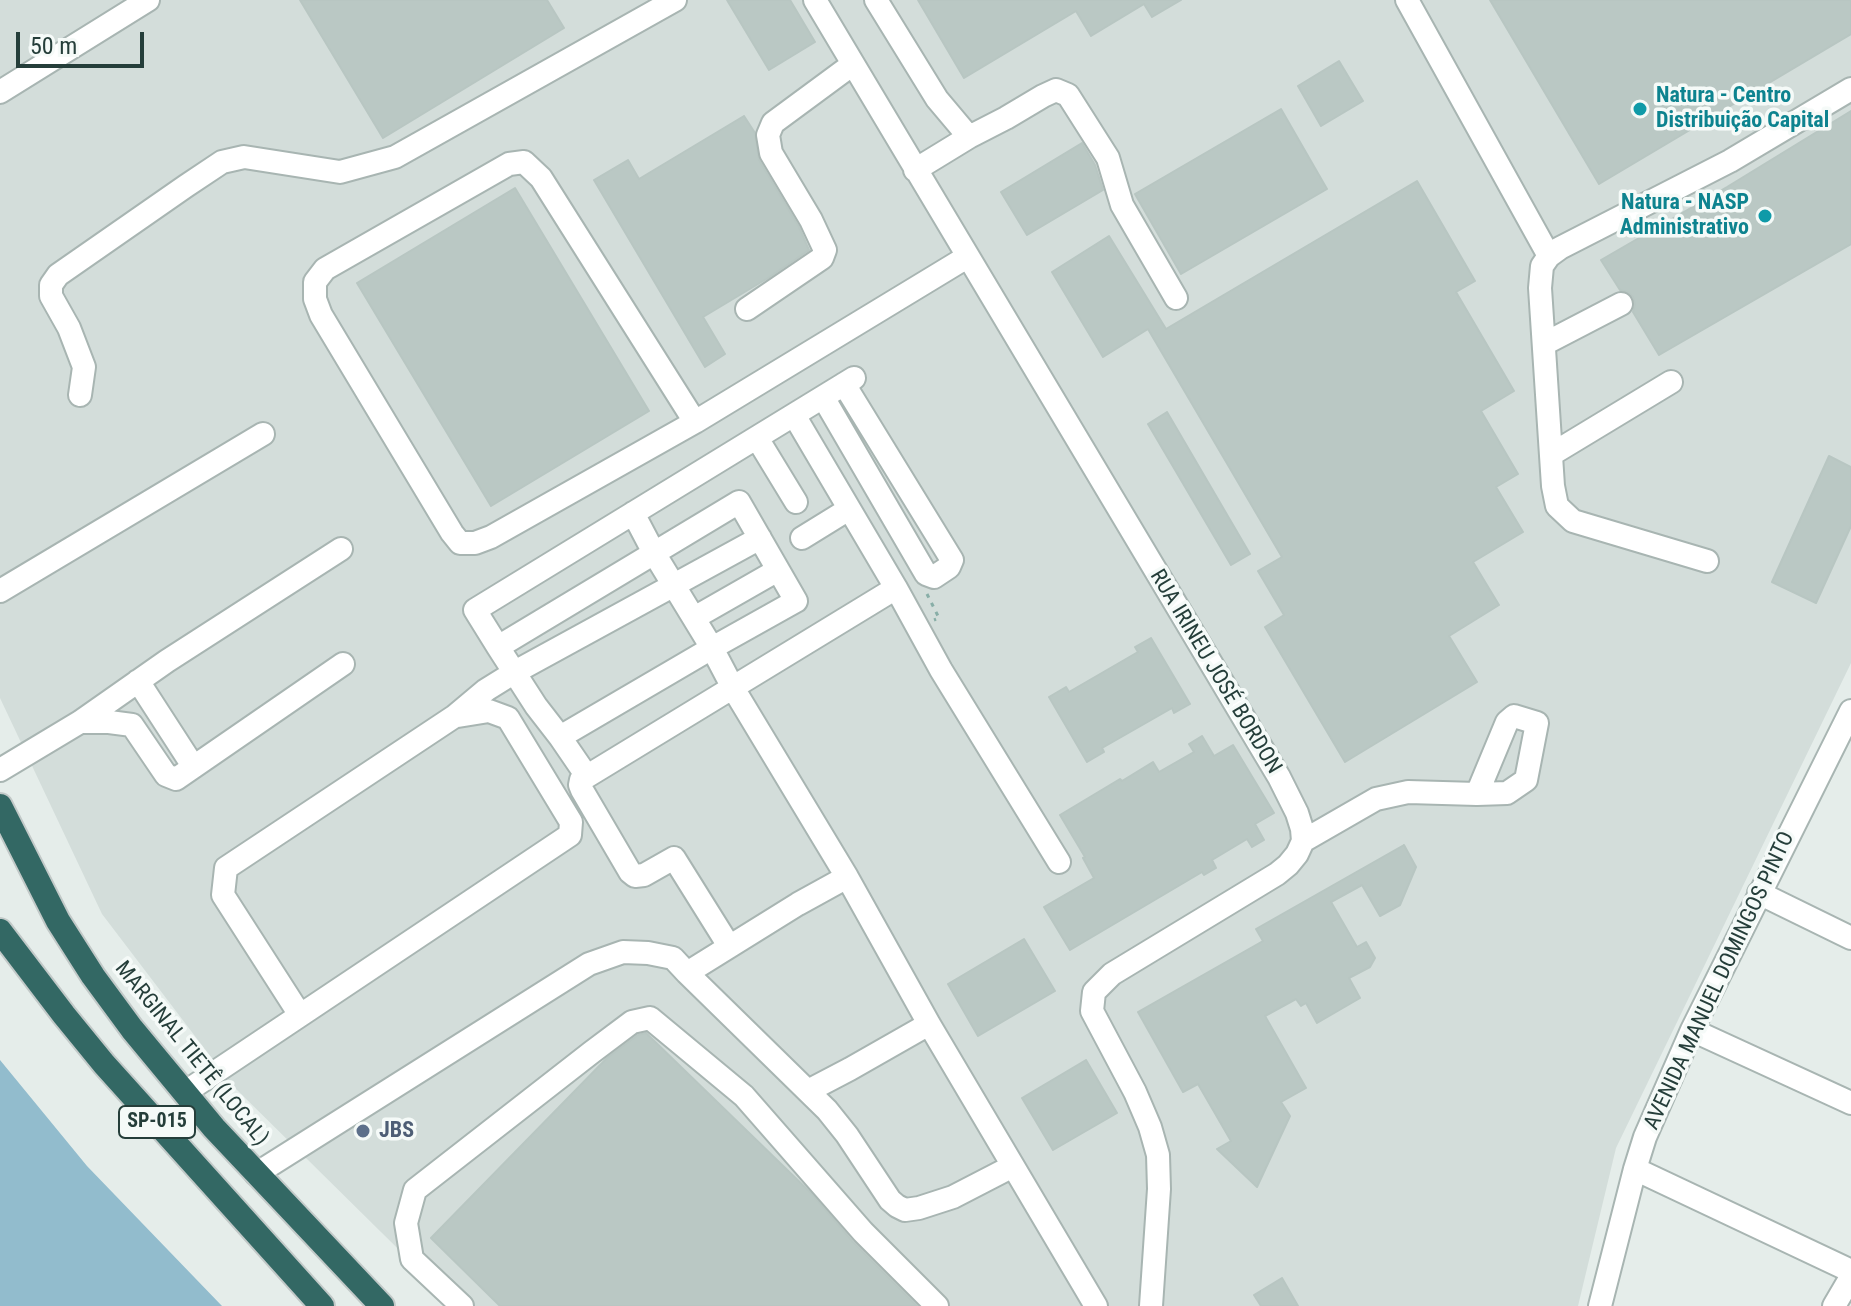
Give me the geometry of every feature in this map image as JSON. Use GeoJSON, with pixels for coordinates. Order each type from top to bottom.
{"type":"FeatureCollection","features":[{"type":"Feature","properties":{"kind":"highway","name":"MARGINAL TIETÊ (LOCAL)"},"geometry":{"type":"LineString","coordinates":[[0,806],[58,921],[132,1029],[256,1174],[382,1306]]}},
{"type":"Feature","properties":{"kind":"highway","name":"SP-015"},"geometry":{"type":"LineString","coordinates":[[0,931],[104,1064],[322,1306]]}},
{"type":"Feature","properties":{"kind":"street"},"geometry":{"type":"LineString","coordinates":[[0,92],[148,0]]}},
{"type":"Feature","properties":{"kind":"street"},"geometry":{"type":"LineString","coordinates":[[80,395],[84,367],[69,328],[51,296],[51,285],[58,275],[222,162],[244,157],[340,172],[395,157],[675,0]]}},
{"type":"Feature","properties":{"kind":"street","name":"RUA IRINEU JOSÉ BORDON"},"geometry":{"type":"LineString","coordinates":[[815,0],[1279,777],[1297,813],[1303,841]]}},
{"type":"Feature","properties":{"kind":"street"},"geometry":{"type":"LineString","coordinates":[[876,0],[937,99],[969,137]]}},
{"type":"Feature","properties":{"kind":"street"},"geometry":{"type":"LineString","coordinates":[[1407,0],[1549,256]]}},
{"type":"Feature","properties":{"kind":"street"},"geometry":{"type":"LineString","coordinates":[[747,309],[822,258],[825,250],[771,153],[768,135],[773,123],[853,64]]}},
{"type":"Feature","properties":{"kind":"street"},"geometry":{"type":"LineString","coordinates":[[1707,561],[1573,521],[1557,506],[1540,288],[1542,266],[1560,248],[1730,161],[1851,89]]}},
{"type":"Feature","properties":{"kind":"street"},"geometry":{"type":"LineString","coordinates":[[915,170],[1043,96],[1056,90],[1068,95],[1108,158],[1122,205],[1176,298]]}},
{"type":"Feature","properties":{"kind":"street"},"geometry":{"type":"LineString","coordinates":[[695,422],[541,178],[524,162],[509,164],[325,269],[315,282],[315,299],[321,315],[452,533],[460,543],[475,543],[491,537],[695,422],[967,257]]}},
{"type":"Feature","properties":{"kind":"street"},"geometry":{"type":"LineString","coordinates":[[1544,344],[1621,304]]}},
{"type":"Feature","properties":{"kind":"street"},"geometry":{"type":"LineString","coordinates":[[586,775],[475,610],[849,381],[952,560],[949,567],[934,577],[926,574],[823,397]]}},
{"type":"Feature","properties":{"kind":"street"},"geometry":{"type":"LineString","coordinates":[[1552,454],[1671,382]]}},
{"type":"Feature","properties":{"kind":"street"},"geometry":{"type":"LineString","coordinates":[[794,415],[941,670],[1059,862]]}},
{"type":"Feature","properties":{"kind":"street"},"geometry":{"type":"LineString","coordinates":[[0,591],[263,434]]}},
{"type":"Feature","properties":{"kind":"street"},"geometry":{"type":"LineString","coordinates":[[757,438],[796,502]]}},
{"type":"Feature","properties":{"kind":"street"},"geometry":{"type":"LineString","coordinates":[[498,647],[739,502],[796,601],[560,737]]}},
{"type":"Feature","properties":{"kind":"street"},"geometry":{"type":"LineString","coordinates":[[802,538],[849,509]]}},
{"type":"Feature","properties":{"kind":"street"},"geometry":{"type":"LineString","coordinates":[[633,513],[1096,1306]]}},
{"type":"Feature","properties":{"kind":"street"},"geometry":{"type":"LineString","coordinates":[[300,1015],[223,895],[226,868],[455,716],[486,690],[515,672],[760,538]]}},
{"type":"Feature","properties":{"kind":"street"},"geometry":{"type":"LineString","coordinates":[[0,770],[80,722],[341,549]]}},
{"type":"Feature","properties":{"kind":"street"},"geometry":{"type":"LineString","coordinates":[[694,618],[778,570]]}},
{"type":"Feature","properties":{"kind":"street"},"geometry":{"type":"LineString","coordinates":[[729,946],[674,858],[644,875],[635,876],[630,872],[582,790],[581,780],[896,588]]}},
{"type":"Feature","properties":{"kind":"street"},"geometry":{"type":"LineString","coordinates":[[80,722],[132,725],[166,775],[176,779],[343,664]]}},
{"type":"Feature","properties":{"kind":"street"},"geometry":{"type":"LineString","coordinates":[[138,681],[193,766]]}},
{"type":"Feature","properties":{"kind":"street"},"geometry":{"type":"LineString","coordinates":[[184,1093],[570,835],[571,822],[508,718],[489,711],[455,716]]}},
{"type":"Feature","properties":{"kind":"street","name":"AVENIDA MANUEL DOMINGOS PINTO"},"geometry":{"type":"LineString","coordinates":[[1600,1306],[1645,1137],[1692,1030],[1851,711]]}},
{"type":"Feature","properties":{"kind":"street"},"geometry":{"type":"LineString","coordinates":[[1151,1306],[1159,1189],[1158,1155],[1135,1092],[1092,1011],[1094,992],[1112,974],[1277,874],[1297,854],[1303,841],[1376,799],[1408,792],[1477,794]]}},
{"type":"Feature","properties":{"kind":"street"},"geometry":{"type":"LineString","coordinates":[[687,973],[847,877]]}},
{"type":"Feature","properties":{"kind":"street"},"geometry":{"type":"LineString","coordinates":[[1759,893],[1851,938]]}},
{"type":"Feature","properties":{"kind":"street"},"geometry":{"type":"LineString","coordinates":[[256,1174],[589,964],[623,952],[673,958],[808,1091],[847,1135],[897,1206],[905,1210],[919,1208],[953,1197],[1013,1166]]}},
{"type":"Feature","properties":{"kind":"street"},"geometry":{"type":"LineString","coordinates":[[462,1306],[412,1259],[406,1223],[415,1190],[632,1022],[650,1018],[744,1096],[863,1232],[937,1306]]}},
{"type":"Feature","properties":{"kind":"street"},"geometry":{"type":"LineString","coordinates":[[808,1091],[929,1024]]}},
{"type":"Feature","properties":{"kind":"street"},"geometry":{"type":"LineString","coordinates":[[1692,1030],[1851,1103]]}},
{"type":"Feature","properties":{"kind":"street"},"geometry":{"type":"LineString","coordinates":[[1635,1169],[1851,1274],[1834,1306]]}},
{"type":"Feature","properties":{"kind":"path"},"geometry":{"type":"LineString","coordinates":[[918,627],[939,618],[926,592]]}},
{"type":"Feature","properties":{"kind":"shaded area"},"geometry":{"type":"Polygon","coordinates":[[[0,0],[1851,0],[1851,663],[1616,1148],[1578,1306],[456,1306],[233,1086],[102,914],[0,698],[0,0]]]}},
{"type":"Feature","properties":{"kind":"water"},"geometry":{"type":"Polygon","coordinates":[[[0,1060],[87,1166],[222,1306],[0,1306],[0,1060]]]}},
{"type":"Feature","properties":{"kind":"building"},"geometry":{"type":"Polygon","coordinates":[[[300,0],[547,0],[564,28],[383,138],[300,0]]]}},
{"type":"Feature","properties":{"kind":"building"},"geometry":{"type":"Polygon","coordinates":[[[727,0],[790,0],[815,42],[769,70],[727,0]]]}},
{"type":"Feature","properties":{"kind":"building"},"geometry":{"type":"Polygon","coordinates":[[[918,0],[1181,0],[1152,17],[1144,4],[1091,36],[1076,11],[964,78],[918,0]]]}},
{"type":"Feature","properties":{"kind":"building","name":"Natura - Centro Distribuição Capital"},"geometry":{"type":"Polygon","coordinates":[[[1490,0],[1851,0],[1851,34],[1599,184],[1490,0]]]}},
{"type":"Feature","properties":{"kind":"building"},"geometry":{"type":"Polygon","coordinates":[[[1339,61],[1363,101],[1321,126],[1298,86],[1339,61]]]}},
{"type":"Feature","properties":{"kind":"building"},"geometry":{"type":"Polygon","coordinates":[[[1281,109],[1327,189],[1181,274],[1135,194],[1281,109]]]}},
{"type":"Feature","properties":{"kind":"building","name":"Natura - NASP Administrativo"},"geometry":{"type":"Polygon","coordinates":[[[1851,111],[1851,244],[1659,355],[1633,312],[1633,297],[1620,290],[1601,260],[1851,111]]]}},
{"type":"Feature","properties":{"kind":"building"},"geometry":{"type":"Polygon","coordinates":[[[744,116],[755,133],[759,160],[799,227],[809,250],[703,317],[725,354],[705,367],[594,180],[628,160],[639,179],[744,116]]]}},
{"type":"Feature","properties":{"kind":"building"},"geometry":{"type":"Polygon","coordinates":[[[1082,143],[1095,165],[1103,190],[1027,235],[1001,192],[1082,143]]]}},
{"type":"Feature","properties":{"kind":"building"},"geometry":{"type":"Polygon","coordinates":[[[1417,181],[1475,281],[1456,292],[1514,391],[1481,411],[1518,474],[1496,487],[1523,532],[1473,562],[1499,605],[1449,636],[1477,682],[1345,762],[1265,627],[1284,615],[1258,571],[1282,557],[1148,329],[1103,357],[1052,272],[1109,236],[1166,329],[1417,181]]]}},
{"type":"Feature","properties":{"kind":"building"},"geometry":{"type":"Polygon","coordinates":[[[515,188],[649,411],[491,506],[357,283],[515,188]]]}},
{"type":"Feature","properties":{"kind":"building"},"geometry":{"type":"Polygon","coordinates":[[[1167,412],[1250,554],[1231,565],[1148,424],[1167,412]]]}},
{"type":"Feature","properties":{"kind":"building"},"geometry":{"type":"Polygon","coordinates":[[[1829,456],[1851,467],[1851,526],[1816,603],[1772,582],[1829,456]]]}},
{"type":"Feature","properties":{"kind":"building"},"geometry":{"type":"Polygon","coordinates":[[[1151,638],[1190,704],[1174,713],[1172,708],[1102,748],[1104,752],[1087,762],[1049,697],[1066,687],[1069,692],[1138,652],[1135,647],[1151,638]]]}},
{"type":"Feature","properties":{"kind":"building"},"geometry":{"type":"Polygon","coordinates":[[[1202,736],[1214,756],[1233,745],[1274,813],[1255,824],[1264,840],[1252,847],[1247,839],[1212,860],[1216,868],[1204,875],[1202,872],[1070,950],[1044,907],[1094,878],[1060,815],[1153,762],[1159,772],[1194,752],[1189,744],[1202,736]]]}},
{"type":"Feature","properties":{"kind":"building"},"geometry":{"type":"Polygon","coordinates":[[[1404,845],[1416,867],[1400,905],[1380,916],[1362,885],[1331,902],[1357,947],[1366,942],[1375,958],[1370,967],[1349,978],[1360,998],[1317,1023],[1306,1003],[1301,1006],[1296,999],[1265,1016],[1306,1088],[1281,1102],[1290,1116],[1257,1187],[1217,1149],[1231,1141],[1198,1084],[1183,1092],[1138,1012],[1263,941],[1256,929],[1404,845]]]}},
{"type":"Feature","properties":{"kind":"building"},"geometry":{"type":"Polygon","coordinates":[[[1024,939],[1055,991],[978,1036],[948,984],[1024,939]]]}},
{"type":"Feature","properties":{"kind":"building"},"geometry":{"type":"Polygon","coordinates":[[[646,1033],[811,1193],[853,1242],[917,1306],[500,1306],[431,1238],[607,1058],[638,1035],[646,1033]]]}},
{"type":"Feature","properties":{"kind":"building"},"geometry":{"type":"Polygon","coordinates":[[[1086,1060],[1117,1113],[1053,1150],[1022,1098],[1086,1060]]]}},
{"type":"Feature","properties":{"kind":"building"},"geometry":{"type":"Polygon","coordinates":[[[1282,1278],[1298,1306],[1261,1306],[1254,1295],[1282,1278]]]}},
{"type":"Feature","properties":{"kind":"place","name":"Natura - Centro Distribuição Capital"},"geometry":{"type":"Point","coordinates":[1640,109]}},
{"type":"Feature","properties":{"kind":"place","name":"Natura - NASP Administrativo"},"geometry":{"type":"Point","coordinates":[1765,216]}},
{"type":"Feature","properties":{"kind":"place","name":"JBS"},"geometry":{"type":"Point","coordinates":[363,1131]}}]}
